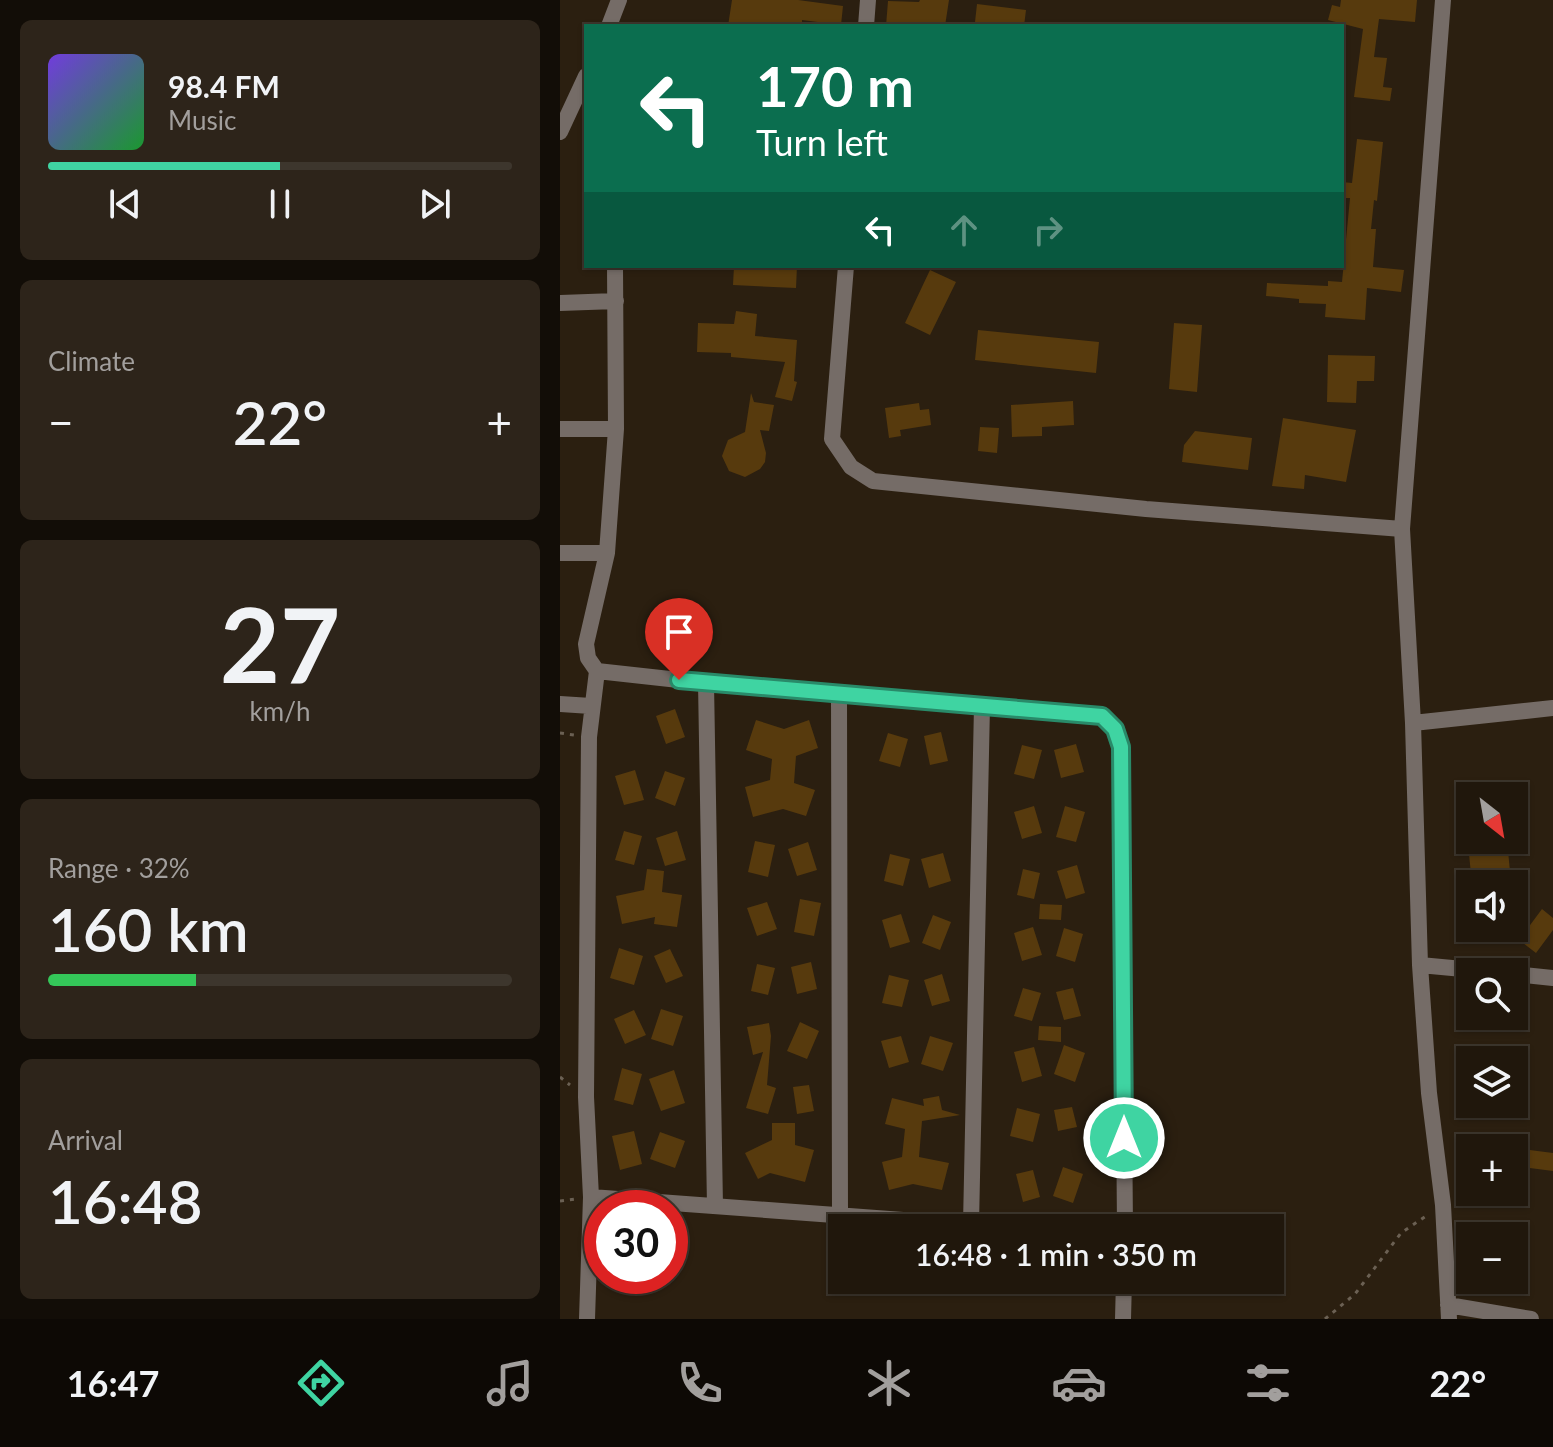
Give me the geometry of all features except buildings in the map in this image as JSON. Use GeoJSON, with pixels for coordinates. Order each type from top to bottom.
{"type":"FeatureCollection","features":[{"type":"Feature","properties":{"kind":"street"},"geometry":{"type":"LineString","coordinates":[[610,24],[619,0]]}},
{"type":"Feature","properties":{"kind":"street"},"geometry":{"type":"LineString","coordinates":[[866,24],[868,0]]}},
{"type":"Feature","properties":{"kind":"street"},"geometry":{"type":"LineString","coordinates":[[1443,0],[1402,529],[1413,723],[1420,965],[1429,1093],[1443,1205],[1448,1312],[1531,1319]]}},
{"type":"Feature","properties":{"kind":"street"},"geometry":{"type":"LineString","coordinates":[[560,132],[584,80]]}},
{"type":"Feature","properties":{"kind":"street"},"geometry":{"type":"LineString","coordinates":[[591,1190],[586,1097],[591,706],[597,671],[588,658],[586,644],[607,553],[616,429],[615,268]]}},
{"type":"Feature","properties":{"kind":"street"},"geometry":{"type":"LineString","coordinates":[[846,268],[832,439],[851,467],[873,481],[1146,509],[1402,529]]}},
{"type":"Feature","properties":{"kind":"street"},"geometry":{"type":"LineString","coordinates":[[560,303],[616,301]]}},
{"type":"Feature","properties":{"kind":"street"},"geometry":{"type":"LineString","coordinates":[[560,429],[616,429]]}},
{"type":"Feature","properties":{"kind":"street"},"geometry":{"type":"LineString","coordinates":[[560,553],[607,553]]}},
{"type":"Feature","properties":{"kind":"street"},"geometry":{"type":"LineString","coordinates":[[597,671],[1102,716],[1115,729],[1121,747],[1125,1214]]}},
{"type":"Feature","properties":{"kind":"street"},"geometry":{"type":"LineString","coordinates":[[706,683],[715,1206]]}},
{"type":"Feature","properties":{"kind":"street"},"geometry":{"type":"LineString","coordinates":[[839,694],[840,1214]]}},
{"type":"Feature","properties":{"kind":"street"},"geometry":{"type":"LineString","coordinates":[[560,704],[591,706]]}},
{"type":"Feature","properties":{"kind":"street"},"geometry":{"type":"LineString","coordinates":[[971,1214],[982,706]]}},
{"type":"Feature","properties":{"kind":"street"},"geometry":{"type":"LineString","coordinates":[[1413,723],[1553,708]]}},
{"type":"Feature","properties":{"kind":"street"},"geometry":{"type":"LineString","coordinates":[[1420,965],[1456,968]]}},
{"type":"Feature","properties":{"kind":"street"},"geometry":{"type":"LineString","coordinates":[[1528,975],[1553,978]]}},
{"type":"Feature","properties":{"kind":"street"},"geometry":{"type":"LineString","coordinates":[[688,1204],[828,1214]]}},
{"type":"Feature","properties":{"kind":"street"},"geometry":{"type":"LineString","coordinates":[[587,1319],[588,1294]]}},
{"type":"Feature","properties":{"kind":"street"},"geometry":{"type":"LineString","coordinates":[[1123,1319],[1124,1294]]}},
{"type":"Feature","properties":{"kind":"path"},"geometry":{"type":"LineString","coordinates":[[1325,1319],[1355,1294],[1401,1233],[1443,1205]]}},
{"type":"Feature","properties":{"kind":"route"},"geometry":{"type":"LineString","coordinates":[[679,680],[1102,716],[1115,729],[1121,747],[1124,1138]]}}]}
